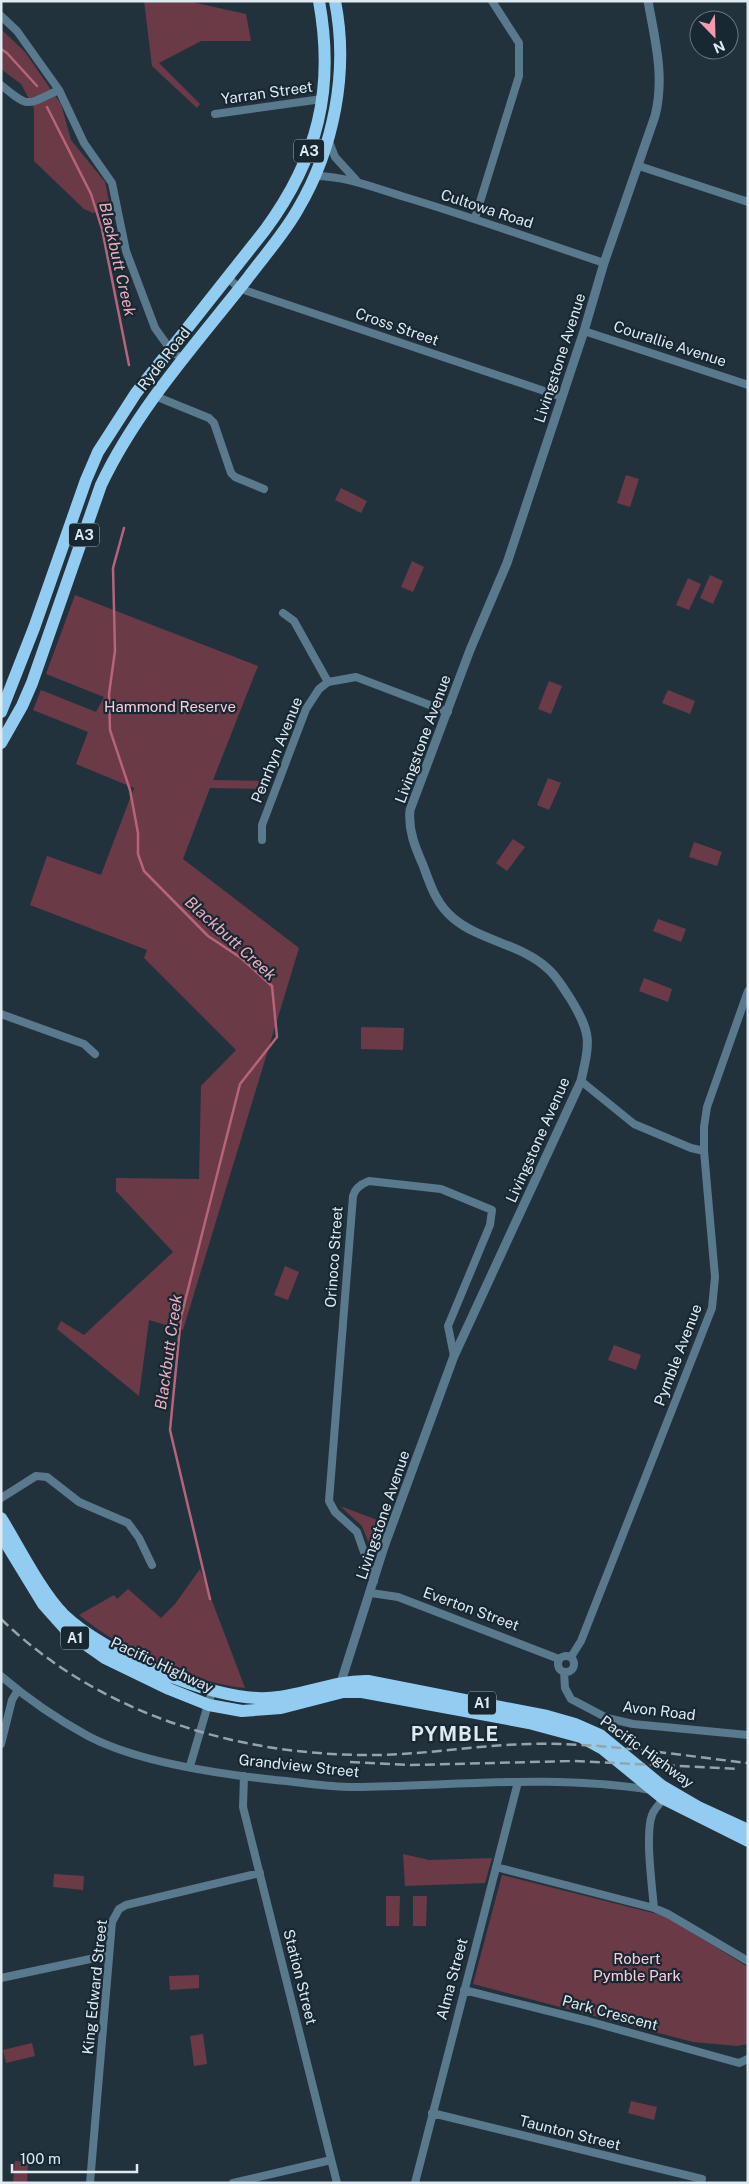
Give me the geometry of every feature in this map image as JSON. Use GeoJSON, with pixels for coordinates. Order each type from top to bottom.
{"type":"FeatureCollection","features":[{"type":"Feature","properties":{"kind":"highway","name":"Ryde Road"},"geometry":{"type":"LineString","coordinates":[[1,712],[18,671],[95,459],[118,419],[170,349],[265,230],[290,193],[314,136],[325,85],[325,47],[319,1]]}},
{"type":"Feature","properties":{"kind":"highway","name":"Ryde Road"},"geometry":{"type":"LineString","coordinates":[[1,743],[32,684],[101,485],[126,438],[155,396],[286,228],[298,210],[315,176],[328,139],[339,84],[340,59],[335,1]]}},
{"type":"Feature","properties":{"kind":"highway","name":"Pacific Highway"},"geometry":{"type":"LineString","coordinates":[[1,1518],[49,1596],[62,1613],[74,1624],[133,1659],[191,1685],[229,1695],[267,1698],[283,1697],[368,1681],[547,1716],[588,1729],[616,1747],[676,1795],[748,1830]]}},
{"type":"Feature","properties":{"kind":"highway","name":"Pacific Highway"},"geometry":{"type":"LineString","coordinates":[[1,1535],[43,1604],[68,1632],[105,1658],[169,1689],[209,1705],[242,1711],[262,1711],[281,1708],[342,1687],[529,1723],[569,1733],[596,1744],[664,1799],[748,1841]]}},
{"type":"Feature","properties":{"kind":"street"},"geometry":{"type":"LineString","coordinates":[[475,218],[519,76],[519,43],[492,1]]}},
{"type":"Feature","properties":{"kind":"street","name":"Livingstone Avenue"},"geometry":{"type":"LineString","coordinates":[[342,1687],[374,1581],[454,1356],[581,1081],[587,1049],[587,1030],[583,1019],[558,980],[543,964],[459,923],[437,899],[413,841],[409,820],[410,810],[470,650],[507,562],[584,331],[604,263],[655,116],[661,86],[648,1]]}},
{"type":"Feature","properties":{"kind":"street"},"geometry":{"type":"LineString","coordinates":[[1,16],[17,31],[59,90],[84,143],[112,183],[126,251],[155,328],[170,349],[183,360]]}},
{"type":"Feature","properties":{"kind":"street"},"geometry":{"type":"LineString","coordinates":[[1,85],[21,102],[29,103],[59,90]]}},
{"type":"Feature","properties":{"kind":"street","name":"Yarran Street"},"geometry":{"type":"LineString","coordinates":[[215,114],[322,99]]}},
{"type":"Feature","properties":{"kind":"street","name":"Cultowa Road"},"geometry":{"type":"LineString","coordinates":[[328,139],[335,157],[351,177],[361,184]]}},
{"type":"Feature","properties":{"kind":"street"},"geometry":{"type":"LineString","coordinates":[[639,166],[748,202]]}},
{"type":"Feature","properties":{"kind":"street","name":"Cultowa Road"},"geometry":{"type":"LineString","coordinates":[[315,176],[341,178],[475,218],[604,263]]}},
{"type":"Feature","properties":{"kind":"street","name":"Cross Street"},"geometry":{"type":"LineString","coordinates":[[227,277],[239,288],[562,397]]}},
{"type":"Feature","properties":{"kind":"street","name":"Courallie Avenue"},"geometry":{"type":"LineString","coordinates":[[584,331],[748,384]]}},
{"type":"Feature","properties":{"kind":"street"},"geometry":{"type":"LineString","coordinates":[[155,396],[208,418],[217,429],[231,473],[236,477],[264,488]]}},
{"type":"Feature","properties":{"kind":"street"},"geometry":{"type":"LineString","coordinates":[[283,613],[294,621],[328,682],[356,676],[448,712]]}},
{"type":"Feature","properties":{"kind":"street","name":"Penrhyn Avenue"},"geometry":{"type":"LineString","coordinates":[[262,840],[262,824],[306,709],[319,689],[328,682]]}},
{"type":"Feature","properties":{"kind":"street","name":"Pymble Avenue"},"geometry":{"type":"LineString","coordinates":[[564,1672],[569,1672],[574,1666],[571,1657],[581,1641],[712,1308],[715,1277],[704,1151],[707,1107],[748,991]]}},
{"type":"Feature","properties":{"kind":"street"},"geometry":{"type":"LineString","coordinates":[[1,1014],[84,1044],[95,1054]]}},
{"type":"Feature","properties":{"kind":"street"},"geometry":{"type":"LineString","coordinates":[[581,1081],[634,1124],[691,1148],[704,1151]]}},
{"type":"Feature","properties":{"kind":"street","name":"Orinoco Street"},"geometry":{"type":"LineString","coordinates":[[374,1581],[357,1532],[335,1512],[329,1501],[353,1196],[354,1192],[364,1183],[430,1186],[492,1210],[490,1225],[448,1326],[454,1356]]}},
{"type":"Feature","properties":{"kind":"street"},"geometry":{"type":"LineString","coordinates":[[1,1498],[36,1476],[47,1477],[79,1502],[128,1523],[139,1538],[152,1565]]}},
{"type":"Feature","properties":{"kind":"street","name":"Everton Street"},"geometry":{"type":"LineString","coordinates":[[371,1593],[390,1594],[559,1658]]}},
{"type":"Feature","properties":{"kind":"street"},"geometry":{"type":"LineString","coordinates":[[564,1672],[558,1666],[559,1658],[566,1655],[571,1657]]}},
{"type":"Feature","properties":{"kind":"street","name":"Avon Road"},"geometry":{"type":"LineString","coordinates":[[564,1672],[565,1688],[571,1699],[618,1721],[748,1735]]}},
{"type":"Feature","properties":{"kind":"street","name":"Grandview Street"},"geometry":{"type":"LineString","coordinates":[[1,1676],[42,1708],[89,1736],[145,1757],[244,1776],[351,1787],[518,1782],[618,1785],[652,1790]]}},
{"type":"Feature","properties":{"kind":"street"},"geometry":{"type":"LineString","coordinates":[[1,1744],[12,1700],[18,1690]]}},
{"type":"Feature","properties":{"kind":"street"},"geometry":{"type":"LineString","coordinates":[[190,1766],[212,1691]]}},
{"type":"Feature","properties":{"kind":"street"},"geometry":{"type":"LineString","coordinates":[[618,1785],[625,1779],[629,1771]]}},
{"type":"Feature","properties":{"kind":"street","name":"Station Street"},"geometry":{"type":"LineString","coordinates":[[244,1776],[242,1801],[337,2183]]}},
{"type":"Feature","properties":{"kind":"street","name":"Alma Street"},"geometry":{"type":"LineString","coordinates":[[415,2183],[518,1782]]}},
{"type":"Feature","properties":{"kind":"street"},"geometry":{"type":"LineString","coordinates":[[654,1908],[650,1856],[651,1820],[654,1810],[664,1799]]}},
{"type":"Feature","properties":{"kind":"street"},"geometry":{"type":"LineString","coordinates":[[496,1867],[654,1908],[668,1914],[748,1962]]}},
{"type":"Feature","properties":{"kind":"street","name":"King Edward Street"},"geometry":{"type":"LineString","coordinates":[[90,2183],[112,1922],[119,1909],[260,1873]]}},
{"type":"Feature","properties":{"kind":"street"},"geometry":{"type":"LineString","coordinates":[[1,1978],[109,1955]]}},
{"type":"Feature","properties":{"kind":"street","name":"Park Crescent"},"geometry":{"type":"LineString","coordinates":[[464,1990],[588,2021],[738,2064],[748,2059]]}},
{"type":"Feature","properties":{"kind":"street","name":"Taunton Street"},"geometry":{"type":"LineString","coordinates":[[432,2113],[702,2179]]}},
{"type":"Feature","properties":{"kind":"street"},"geometry":{"type":"LineString","coordinates":[[233,2183],[331,2160]]}},
{"type":"Feature","properties":{"kind":"green space"},"geometry":{"type":"Polygon","coordinates":[[[144,1],[187,1],[246,14],[251,41],[201,41],[159,63],[200,104],[197,108],[152,66],[144,1]]]}},
{"type":"Feature","properties":{"kind":"green space"},"geometry":{"type":"Polygon","coordinates":[[[1,29],[25,52],[61,104],[71,140],[105,182],[110,206],[93,213],[84,209],[34,161],[34,108],[21,84],[1,69],[1,29]]]}},
{"type":"Feature","properties":{"kind":"green space"},"geometry":{"type":"Polygon","coordinates":[[[626,475],[639,479],[630,507],[617,503],[626,475]]]}},
{"type":"Feature","properties":{"kind":"green space"},"geometry":{"type":"Polygon","coordinates":[[[341,488],[367,501],[361,513],[335,500],[341,488]]]}},
{"type":"Feature","properties":{"kind":"green space"},"geometry":{"type":"Polygon","coordinates":[[[412,561],[424,567],[413,592],[401,587],[412,561]]]}},
{"type":"Feature","properties":{"kind":"green space"},"geometry":{"type":"Polygon","coordinates":[[[710,575],[723,581],[713,604],[700,598],[710,575]]]}},
{"type":"Feature","properties":{"kind":"green space"},"geometry":{"type":"Polygon","coordinates":[[[688,578],[701,584],[689,610],[676,605],[688,578]]]}},
{"type":"Feature","properties":{"kind":"green space","name":"Hammond Reserve"},"geometry":{"type":"Polygon","coordinates":[[[75,595],[258,666],[213,780],[267,781],[264,789],[210,788],[183,859],[299,948],[183,1330],[149,1320],[139,1396],[57,1329],[61,1321],[84,1335],[173,1252],[116,1191],[116,1178],[199,1179],[201,1086],[236,1050],[144,958],[147,950],[30,905],[47,856],[101,875],[134,788],[76,764],[88,732],[33,710],[41,690],[96,712],[104,697],[46,674],[75,595]]]}},
{"type":"Feature","properties":{"kind":"green space"},"geometry":{"type":"Polygon","coordinates":[[[549,681],[562,686],[551,714],[538,709],[549,681]]]}},
{"type":"Feature","properties":{"kind":"green space"},"geometry":{"type":"Polygon","coordinates":[[[668,690],[695,701],[690,714],[662,703],[668,690]]]}},
{"type":"Feature","properties":{"kind":"green space"},"geometry":{"type":"Polygon","coordinates":[[[548,778],[561,783],[549,810],[537,805],[548,778]]]}},
{"type":"Feature","properties":{"kind":"green space"},"geometry":{"type":"Polygon","coordinates":[[[513,839],[525,847],[507,871],[496,863],[513,839]]]}},
{"type":"Feature","properties":{"kind":"green space"},"geometry":{"type":"Polygon","coordinates":[[[694,842],[722,852],[717,866],[689,857],[694,842]]]}},
{"type":"Feature","properties":{"kind":"green space"},"geometry":{"type":"Polygon","coordinates":[[[658,919],[686,929],[681,942],[653,931],[658,919]]]}},
{"type":"Feature","properties":{"kind":"green space"},"geometry":{"type":"Polygon","coordinates":[[[644,978],[672,989],[668,1002],[639,991],[644,978]]]}},
{"type":"Feature","properties":{"kind":"green space"},"geometry":{"type":"Polygon","coordinates":[[[361,1027],[404,1028],[403,1050],[361,1049],[361,1027]]]}},
{"type":"Feature","properties":{"kind":"green space"},"geometry":{"type":"Polygon","coordinates":[[[285,1266],[299,1272],[288,1300],[274,1295],[285,1266]]]}},
{"type":"Feature","properties":{"kind":"green space"},"geometry":{"type":"Polygon","coordinates":[[[614,1345],[641,1355],[636,1370],[608,1360],[614,1345]]]}},
{"type":"Feature","properties":{"kind":"green space"},"geometry":{"type":"Polygon","coordinates":[[[340,1506],[380,1521],[373,1554],[362,1526],[340,1506]]]}},
{"type":"Feature","properties":{"kind":"green space"},"geometry":{"type":"Polygon","coordinates":[[[200,1569],[245,1688],[224,1685],[180,1672],[136,1652],[96,1628],[79,1615],[114,1595],[117,1599],[128,1589],[161,1618],[175,1604],[200,1569]]]}},
{"type":"Feature","properties":{"kind":"green space"},"geometry":{"type":"Polygon","coordinates":[[[403,1854],[429,1860],[492,1858],[485,1883],[405,1886],[403,1854]]]}},
{"type":"Feature","properties":{"kind":"green space"},"geometry":{"type":"Polygon","coordinates":[[[54,1874],[84,1876],[83,1890],[53,1887],[54,1874]]]}},
{"type":"Feature","properties":{"kind":"green space","name":"Robert Pymble Park"},"geometry":{"type":"Polygon","coordinates":[[[502,1875],[665,1916],[748,1967],[748,2044],[737,2046],[693,2042],[473,1984],[502,1875]]]}},
{"type":"Feature","properties":{"kind":"green space"},"geometry":{"type":"Polygon","coordinates":[[[386,1896],[400,1896],[399,1926],[386,1926],[386,1896]]]}},
{"type":"Feature","properties":{"kind":"green space"},"geometry":{"type":"Polygon","coordinates":[[[413,1896],[427,1896],[426,1926],[413,1926],[413,1896]]]}},
{"type":"Feature","properties":{"kind":"green space"},"geometry":{"type":"Polygon","coordinates":[[[199,1975],[199,1988],[170,1990],[169,1976],[199,1975]]]}},
{"type":"Feature","properties":{"kind":"green space"},"geometry":{"type":"Polygon","coordinates":[[[203,2034],[207,2064],[194,2066],[190,2036],[203,2034]]]}},
{"type":"Feature","properties":{"kind":"green space"},"geometry":{"type":"Polygon","coordinates":[[[32,2043],[35,2056],[6,2063],[3,2050],[32,2043]]]}},
{"type":"Feature","properties":{"kind":"green space"},"geometry":{"type":"Polygon","coordinates":[[[631,2101],[657,2107],[654,2120],[628,2113],[631,2101]]]}},
{"type":"Feature","properties":{"kind":"green space"},"geometry":{"type":"Polygon","coordinates":[[[15,2161],[28,2162],[27,2183],[13,2183],[15,2161]]]}},
{"type":"Feature","properties":{"kind":"waterway","name":"Blackbutt Creek"},"geometry":{"type":"LineString","coordinates":[[1,49],[7,53],[37,86]]}},
{"type":"Feature","properties":{"kind":"waterway","name":"Blackbutt Creek"},"geometry":{"type":"LineString","coordinates":[[47,107],[91,194],[102,229],[129,365]]}},
{"type":"Feature","properties":{"kind":"waterway","name":"Blackbutt Creek"},"geometry":{"type":"LineString","coordinates":[[124,528],[113,568],[115,651],[109,694],[110,730],[130,790],[138,833],[138,854],[144,871],[208,936],[241,958],[272,986],[277,1037],[240,1084],[181,1317],[170,1430],[210,1599]]}},
{"type":"Feature","properties":{"kind":"railway"},"geometry":{"type":"LineString","coordinates":[[1,1619],[40,1652],[81,1680],[126,1704],[173,1723],[271,1748],[372,1755],[509,1745],[556,1744],[638,1750],[748,1763]]}},
{"type":"Feature","properties":{"kind":"railway"},"geometry":{"type":"LineString","coordinates":[[350,1762],[411,1765],[575,1761],[739,1769]]}},
{"type":"Feature","properties":{"kind":"district","name":"PYMBLE"},"geometry":{"type":"Point","coordinates":[455,1734]}}]}
